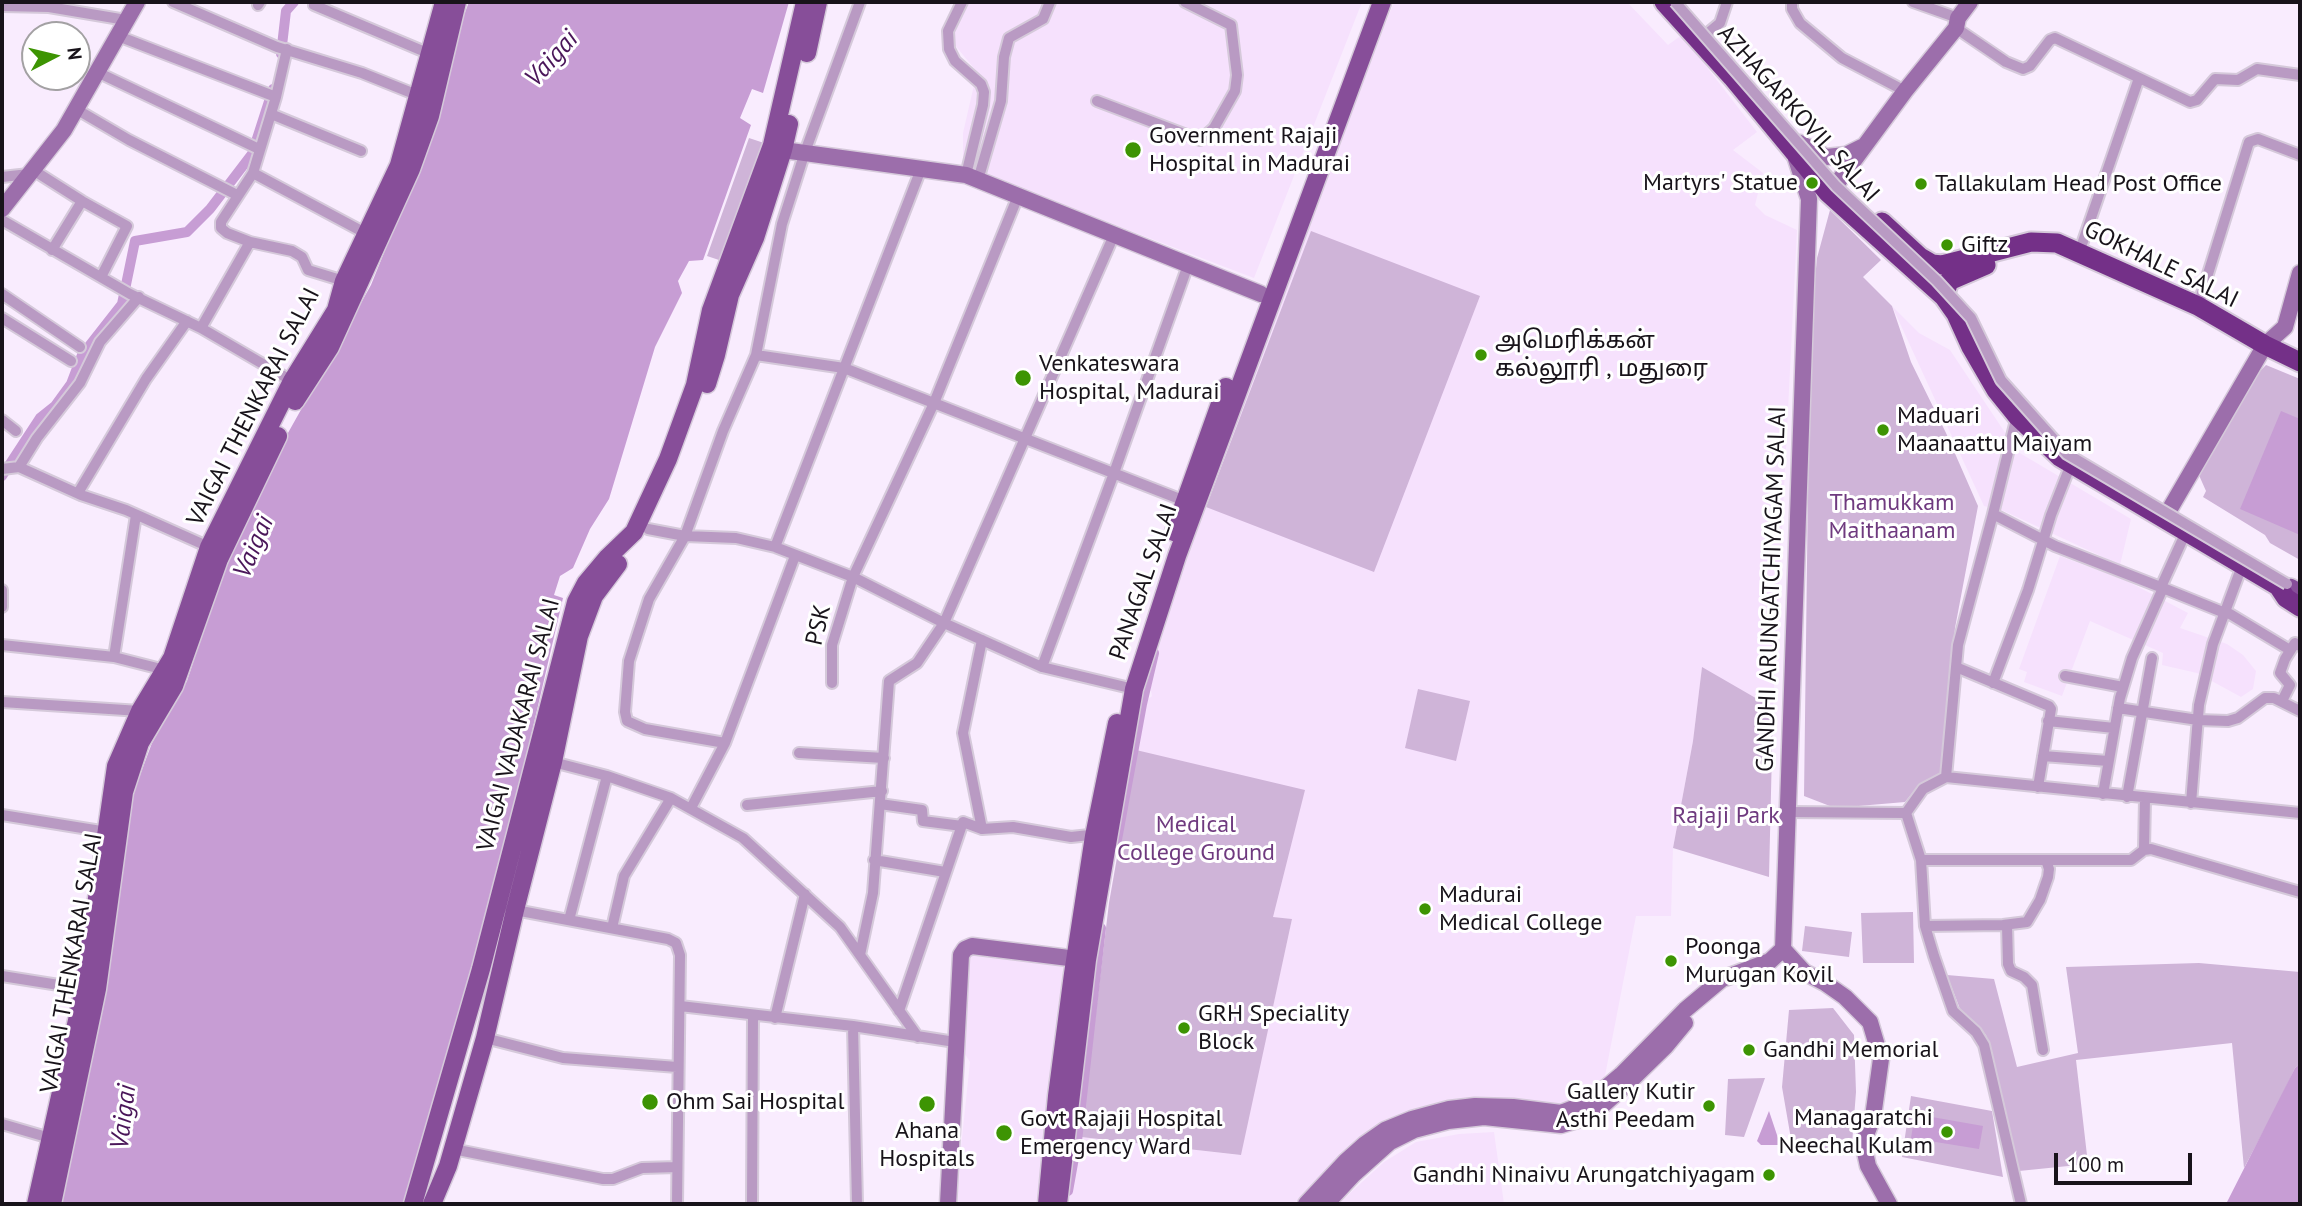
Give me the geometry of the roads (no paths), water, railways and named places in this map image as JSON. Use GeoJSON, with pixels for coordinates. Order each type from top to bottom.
{"type":"FeatureCollection","features":[{"type":"Feature","properties":{"kind":"highway","name":"AZHAGARKOVIL SALAI"},"geometry":{"type":"LineString","coordinates":[[1664,2],[1833,187],[1944,297],[1956,314],[1996,390],[2017,416],[2060,457],[2242,566],[2288,588],[2286,597],[2300,607]]}},
{"type":"Feature","properties":{"kind":"highway","name":"AZHAGARKOVIL SALAI"},"geometry":{"type":"LineString","coordinates":[[1681,2],[1793,143]]}},
{"type":"Feature","properties":{"kind":"highway","name":"AZHAGARKOVIL SALAI"},"geometry":{"type":"LineString","coordinates":[[1833,187],[1920,257],[1932,264],[1942,265]]}},
{"type":"Feature","properties":{"kind":"highway","name":"GOKHALE SALAI"},"geometry":{"type":"LineString","coordinates":[[1942,265],[2031,242],[2057,243],[2198,306],[2264,345],[2300,362]]}},
{"type":"Feature","properties":{"kind":"highway","name":"GOKHALE SALAI"},"geometry":{"type":"LineString","coordinates":[[1944,297],[1949,281],[1987,265],[1993,253]]}},
{"type":"Feature","properties":{"kind":"main road","name":"VAIGAI THENKARAI SALAI"},"geometry":{"type":"LineString","coordinates":[[36,1204],[84,989],[116,766],[139,711],[172,658],[209,547],[292,381],[336,310],[344,281],[398,165],[444,2]]}},
{"type":"Feature","properties":{"kind":"main road","name":"VAIGAI THENKARAI SALAI"},"geometry":{"type":"LineString","coordinates":[[52,1204],[97,989],[124,792],[140,743],[174,686],[219,559],[298,394],[330,347],[411,169],[430,116],[457,2]]}},
{"type":"Feature","properties":{"kind":"main road","name":"VAIGAI VADAKARAI SALAI"},"geometry":{"type":"LineString","coordinates":[[413,1204],[481,969],[495,906],[576,602],[593,575],[634,532],[668,459],[695,386],[712,310],[778,148],[805,2]]}},
{"type":"Feature","properties":{"kind":"main road","name":"VAIGAI VADAKARAI SALAI"},"geometry":{"type":"LineString","coordinates":[[432,1204],[453,1149],[485,1038],[514,910],[553,762],[579,636],[594,596],[609,573],[648,530],[697,412],[716,355],[730,295],[755,238],[818,2]]}},
{"type":"Feature","properties":{"kind":"main road","name":"PANAGAL SALAI"},"geometry":{"type":"LineString","coordinates":[[1190,503],[1382,2]]}},
{"type":"Feature","properties":{"kind":"main road","name":"PANAGAL SALAI"},"geometry":{"type":"LineString","coordinates":[[1047,1204],[1057,1096],[1129,687],[1261,294]]}},
{"type":"Feature","properties":{"kind":"main road","name":"PANAGAL SALAI"},"geometry":{"type":"LineString","coordinates":[[1059,1204],[1081,959]]}},
{"type":"Feature","properties":{"kind":"street"},"geometry":{"type":"LineString","coordinates":[[2,209],[64,130],[137,2]]}},
{"type":"Feature","properties":{"kind":"street"},"geometry":{"type":"LineString","coordinates":[[173,2],[282,48],[362,73],[417,95]]}},
{"type":"Feature","properties":{"kind":"street"},"geometry":{"type":"LineString","coordinates":[[315,2],[314,5],[429,54]]}},
{"type":"Feature","properties":{"kind":"street"},"geometry":{"type":"LineString","coordinates":[[725,743],[645,729],[627,721],[625,712],[629,661],[649,598],[685,536],[723,431],[756,355],[782,224],[805,152],[860,2]]}},
{"type":"Feature","properties":{"kind":"street"},"geometry":{"type":"LineString","coordinates":[[962,2],[948,31],[949,49],[955,61],[981,84],[984,92],[972,178]]}},
{"type":"Feature","properties":{"kind":"street"},"geometry":{"type":"LineString","coordinates":[[972,178],[1001,101],[1004,57],[1009,38],[1043,19],[1051,2]]}},
{"type":"Feature","properties":{"kind":"street"},"geometry":{"type":"LineString","coordinates":[[1097,101],[1200,140],[1213,128],[1235,91],[1237,75],[1231,25],[1185,2]]}},
{"type":"Feature","properties":{"kind":"street"},"geometry":{"type":"LineString","coordinates":[[1675,2],[1836,186],[1937,281],[1971,318],[2001,380],[2067,454],[2288,588]]}},
{"type":"Feature","properties":{"kind":"street"},"geometry":{"type":"LineString","coordinates":[[1708,33],[1720,23],[1727,2]]}},
{"type":"Feature","properties":{"kind":"street"},"geometry":{"type":"LineString","coordinates":[[1792,2],[1792,9],[1800,23],[1842,58],[1905,91]]}},
{"type":"Feature","properties":{"kind":"street"},"geometry":{"type":"LineString","coordinates":[[1913,2],[1957,23],[2006,62],[2019,68],[2030,66],[2050,40],[2055,38],[2190,102],[2197,100],[2217,79],[2238,80],[2257,69],[2300,75]]}},
{"type":"Feature","properties":{"kind":"street","name":"GANDHI ARUNGATCHIYAGAM SALAI"},"geometry":{"type":"LineString","coordinates":[[1808,231],[1833,187],[1957,23],[1969,2]]}},
{"type":"Feature","properties":{"kind":"street"},"geometry":{"type":"LineString","coordinates":[[2,6],[67,6],[126,20]]}},
{"type":"Feature","properties":{"kind":"street"},"geometry":{"type":"LineString","coordinates":[[118,36],[271,96]]}},
{"type":"Feature","properties":{"kind":"street"},"geometry":{"type":"LineString","coordinates":[[282,48],[271,96],[271,114],[254,147],[253,173],[229,192],[221,228],[250,242],[292,251],[302,257],[308,270],[344,281]]}},
{"type":"Feature","properties":{"kind":"street"},"geometry":{"type":"LineString","coordinates":[[97,72],[254,147]]}},
{"type":"Feature","properties":{"kind":"street"},"geometry":{"type":"LineString","coordinates":[[2079,253],[2139,78]]}},
{"type":"Feature","properties":{"kind":"street"},"geometry":{"type":"LineString","coordinates":[[76,109],[128,140],[229,192]]}},
{"type":"Feature","properties":{"kind":"street"},"geometry":{"type":"LineString","coordinates":[[271,114],[361,151]]}},
{"type":"Feature","properties":{"kind":"street"},"geometry":{"type":"LineString","coordinates":[[2198,306],[2249,142],[2258,139],[2300,155]]}},
{"type":"Feature","properties":{"kind":"street"},"geometry":{"type":"LineString","coordinates":[[1793,143],[1826,157],[1846,155],[1865,145]]}},
{"type":"Feature","properties":{"kind":"street","name":"GANDHI ARUNGATCHIYAGAM SALAI"},"geometry":{"type":"LineString","coordinates":[[1783,949],[1809,199],[1793,143]]}},
{"type":"Feature","properties":{"kind":"street"},"geometry":{"type":"LineString","coordinates":[[778,148],[972,178],[1261,294]]}},
{"type":"Feature","properties":{"kind":"street"},"geometry":{"type":"LineString","coordinates":[[775,547],[921,169]]}},
{"type":"Feature","properties":{"kind":"street"},"geometry":{"type":"LineString","coordinates":[[2,177],[31,172],[127,226],[102,277]]}},
{"type":"Feature","properties":{"kind":"street"},"geometry":{"type":"LineString","coordinates":[[253,173],[367,234]]}},
{"type":"Feature","properties":{"kind":"street","name":"PSK"},"geometry":{"type":"LineString","coordinates":[[832,683],[832,645],[853,577],[934,403],[1018,196]]}},
{"type":"Feature","properties":{"kind":"street"},"geometry":{"type":"LineString","coordinates":[[52,250],[82,201]]}},
{"type":"Feature","properties":{"kind":"street"},"geometry":{"type":"LineString","coordinates":[[2,220],[130,293],[201,328],[292,381]]}},
{"type":"Feature","properties":{"kind":"street"},"geometry":{"type":"LineString","coordinates":[[860,955],[873,893],[889,681],[917,663],[944,623],[1114,235]]}},
{"type":"Feature","properties":{"kind":"street"},"geometry":{"type":"LineString","coordinates":[[201,328],[250,242]]}},
{"type":"Feature","properties":{"kind":"street"},"geometry":{"type":"LineString","coordinates":[[1042,667],[1188,265]]}},
{"type":"Feature","properties":{"kind":"street"},"geometry":{"type":"LineString","coordinates":[[2164,519],[2264,345],[2285,327],[2300,273]]}},
{"type":"Feature","properties":{"kind":"street"},"geometry":{"type":"LineString","coordinates":[[130,293],[100,342],[80,383],[11,468],[135,515],[209,547]]}},
{"type":"Feature","properties":{"kind":"street"},"geometry":{"type":"LineString","coordinates":[[2,294],[80,347]]}},
{"type":"Feature","properties":{"kind":"street"},"geometry":{"type":"LineString","coordinates":[[2,318],[71,361]]}},
{"type":"Feature","properties":{"kind":"street"},"geometry":{"type":"LineString","coordinates":[[78,494],[146,379],[187,321]]}},
{"type":"Feature","properties":{"kind":"street"},"geometry":{"type":"LineString","coordinates":[[756,355],[844,368],[1190,503]]}},
{"type":"Feature","properties":{"kind":"street"},"geometry":{"type":"LineString","coordinates":[[1946,778],[1958,645],[2017,416]]}},
{"type":"Feature","properties":{"kind":"street"},"geometry":{"type":"LineString","coordinates":[[2,420],[16,431]]}},
{"type":"Feature","properties":{"kind":"street"},"geometry":{"type":"LineString","coordinates":[[1993,683],[2071,464]]}},
{"type":"Feature","properties":{"kind":"street"},"geometry":{"type":"LineString","coordinates":[[1993,514],[2043,540],[2225,612],[2295,648],[2280,673],[2290,685],[2283,701]]}},
{"type":"Feature","properties":{"kind":"street"},"geometry":{"type":"LineString","coordinates":[[114,657],[135,515]]}},
{"type":"Feature","properties":{"kind":"street"},"geometry":{"type":"LineString","coordinates":[[648,530],[685,536],[736,538],[775,547],[853,577],[944,623],[1042,667],[1129,687]]}},
{"type":"Feature","properties":{"kind":"street"},"geometry":{"type":"LineString","coordinates":[[2103,794],[2118,708],[2132,658],[2186,532]]}},
{"type":"Feature","properties":{"kind":"street"},"geometry":{"type":"LineString","coordinates":[[691,808],[725,743],[795,556]]}},
{"type":"Feature","properties":{"kind":"street"},"geometry":{"type":"LineString","coordinates":[[2190,803],[2199,705],[2213,644],[2242,566]]}},
{"type":"Feature","properties":{"kind":"street"},"geometry":{"type":"LineString","coordinates":[[2,590],[2,607]]}},
{"type":"Feature","properties":{"kind":"street"},"geometry":{"type":"LineString","coordinates":[[982,640],[963,733],[982,829]]}},
{"type":"Feature","properties":{"kind":"street"},"geometry":{"type":"LineString","coordinates":[[2,645],[114,657],[164,670]]}},
{"type":"Feature","properties":{"kind":"street"},"geometry":{"type":"LineString","coordinates":[[2127,797],[2152,658]]}},
{"type":"Feature","properties":{"kind":"street"},"geometry":{"type":"LineString","coordinates":[[1956,667],[2045,703],[2051,709],[2038,787]]}},
{"type":"Feature","properties":{"kind":"street"},"geometry":{"type":"LineString","coordinates":[[2065,676],[2123,687]]}},
{"type":"Feature","properties":{"kind":"street"},"geometry":{"type":"LineString","coordinates":[[2118,708],[2198,720],[2228,721],[2238,718],[2265,698],[2274,698],[2300,711]]}},
{"type":"Feature","properties":{"kind":"street"},"geometry":{"type":"LineString","coordinates":[[2,702],[139,711]]}},
{"type":"Feature","properties":{"kind":"street"},"geometry":{"type":"LineString","coordinates":[[2048,721],[2114,729]]}},
{"type":"Feature","properties":{"kind":"street"},"geometry":{"type":"LineString","coordinates":[[799,753],[884,758]]}},
{"type":"Feature","properties":{"kind":"street"},"geometry":{"type":"LineString","coordinates":[[2043,756],[2108,761]]}},
{"type":"Feature","properties":{"kind":"street"},"geometry":{"type":"LineString","coordinates":[[553,762],[607,776],[671,798],[743,838],[840,927],[918,1037]]}},
{"type":"Feature","properties":{"kind":"street"},"geometry":{"type":"LineString","coordinates":[[569,920],[607,776]]}},
{"type":"Feature","properties":{"kind":"street"},"geometry":{"type":"LineString","coordinates":[[1906,813],[1923,789],[1946,778],[2300,813]]}},
{"type":"Feature","properties":{"kind":"street"},"geometry":{"type":"LineString","coordinates":[[747,805],[882,791]]}},
{"type":"Feature","properties":{"kind":"street"},"geometry":{"type":"LineString","coordinates":[[612,928],[624,876],[671,798]]}},
{"type":"Feature","properties":{"kind":"street"},"geometry":{"type":"LineString","coordinates":[[2144,850],[2145,799]]}},
{"type":"Feature","properties":{"kind":"street"},"geometry":{"type":"LineString","coordinates":[[880,804],[922,810],[923,821],[962,826]]}},
{"type":"Feature","properties":{"kind":"street"},"geometry":{"type":"LineString","coordinates":[[1787,812],[1906,813]]}},
{"type":"Feature","properties":{"kind":"street"},"geometry":{"type":"LineString","coordinates":[[1906,813],[1921,860],[1926,926],[1953,1011],[1976,1032],[1984,1045],[2021,1204]]}},
{"type":"Feature","properties":{"kind":"street"},"geometry":{"type":"LineString","coordinates":[[2,815],[107,832]]}},
{"type":"Feature","properties":{"kind":"street"},"geometry":{"type":"LineString","coordinates":[[900,1011],[963,822],[982,829],[1013,827],[1071,837],[1102,833]]}},
{"type":"Feature","properties":{"kind":"street"},"geometry":{"type":"LineString","coordinates":[[1921,860],[2131,860],[2144,850],[2151,849],[2300,892]]}},
{"type":"Feature","properties":{"kind":"street"},"geometry":{"type":"LineString","coordinates":[[874,860],[945,872]]}},
{"type":"Feature","properties":{"kind":"street"},"geometry":{"type":"LineString","coordinates":[[1926,926],[2007,925],[2027,922],[2040,900],[2048,877],[2046,860]]}},
{"type":"Feature","properties":{"kind":"street"},"geometry":{"type":"LineString","coordinates":[[775,1018],[805,894]]}},
{"type":"Feature","properties":{"kind":"street"},"geometry":{"type":"LineString","coordinates":[[495,906],[668,939],[676,943],[680,955],[677,1204]]}},
{"type":"Feature","properties":{"kind":"street"},"geometry":{"type":"LineString","coordinates":[[2007,925],[2008,964],[2011,971],[2024,977],[2032,985],[2043,1050]]}},
{"type":"Feature","properties":{"kind":"street"},"geometry":{"type":"LineString","coordinates":[[948,1204],[961,955],[965,949],[980,946],[1081,959]]}},
{"type":"Feature","properties":{"kind":"street"},"geometry":{"type":"LineString","coordinates":[[1306,1204],[1365,1144],[1385,1130],[1412,1119],[1449,1109],[1475,1106],[1513,1107],[1560,1113],[1596,1097],[1685,1010],[1722,979],[1770,961],[1783,949],[1804,972],[1845,997],[1870,1023],[1881,1059],[1873,1117],[1863,1143],[1868,1166],[1889,1204]]}},
{"type":"Feature","properties":{"kind":"street"},"geometry":{"type":"LineString","coordinates":[[1325,1204],[1390,1142],[1414,1130],[1448,1121],[1484,1117],[1562,1125],[1584,1118],[1628,1083],[1666,1046],[1693,1014],[1738,974]]}},
{"type":"Feature","properties":{"kind":"street"},"geometry":{"type":"LineString","coordinates":[[2,976],[84,989]]}},
{"type":"Feature","properties":{"kind":"street"},"geometry":{"type":"LineString","coordinates":[[680,1006],[853,1026],[955,1042]]}},
{"type":"Feature","properties":{"kind":"street"},"geometry":{"type":"LineString","coordinates":[[752,1204],[753,1015]]}},
{"type":"Feature","properties":{"kind":"street"},"geometry":{"type":"LineString","coordinates":[[853,1026],[857,1204]]}},
{"type":"Feature","properties":{"kind":"street"},"geometry":{"type":"LineString","coordinates":[[485,1038],[563,1058],[677,1067]]}},
{"type":"Feature","properties":{"kind":"street"},"geometry":{"type":"LineString","coordinates":[[2,1124],[50,1138]]}},
{"type":"Feature","properties":{"kind":"street"},"geometry":{"type":"LineString","coordinates":[[453,1149],[603,1179],[613,1179],[642,1168],[677,1167]]}},
{"type":"Feature","properties":{"kind":"water","name":"Vaigai"},"geometry":{"type":"Polygon","coordinates":[[[469,2],[789,2],[763,93],[752,89],[740,118],[751,125],[703,260],[689,261],[678,281],[682,293],[655,347],[609,499],[590,529],[573,568],[560,576],[554,595],[563,598],[515,805],[488,914],[407,1204],[60,1204],[131,799],[152,743],[187,681],[227,558],[261,481],[371,285],[437,121],[458,14],[464,15],[469,2]]]}},
{"type":"Feature","properties":{"kind":"water"},"geometry":{"type":"Polygon","coordinates":[[[2281,411],[2300,419],[2300,535],[2240,509],[2281,411]]]}},
{"type":"Feature","properties":{"kind":"water"},"geometry":{"type":"Polygon","coordinates":[[[2300,1064],[2300,1204],[2226,1204],[2295,1068],[2300,1064]]]}},
{"type":"Feature","properties":{"kind":"water"},"geometry":{"type":"Polygon","coordinates":[[[1769,1111],[1778,1145],[1761,1145],[1757,1141],[1769,1111]]]}},
{"type":"Feature","properties":{"kind":"water","name":"Managaratchi Neechal Kulam"},"geometry":{"type":"Polygon","coordinates":[[[1915,1114],[1983,1126],[1979,1149],[1911,1138],[1915,1114]]]}},
{"type":"Feature","properties":{"kind":"waterway"},"geometry":{"type":"LineString","coordinates":[[281,54],[286,11],[294,2]]}},
{"type":"Feature","properties":{"kind":"waterway"},"geometry":{"type":"LineString","coordinates":[[2,476],[40,418],[55,406],[71,384],[82,355],[122,304],[135,241],[187,232],[210,209],[252,154],[273,89]]}},
{"type":"Feature","properties":{"kind":"waterway"},"geometry":{"type":"LineString","coordinates":[[1116,845],[1154,653]]}},
{"type":"Feature","properties":{"kind":"waterway"},"geometry":{"type":"LineString","coordinates":[[1068,1191],[1077,1141],[1101,928]]}},
{"type":"Feature","properties":{"kind":"place","name":"Government Rajaji Hospital in Madurai"},"geometry":{"type":"Point","coordinates":[1133,150]}},
{"type":"Feature","properties":{"kind":"place","name":"Martyrs' Statue"},"geometry":{"type":"Point","coordinates":[1812,183]}},
{"type":"Feature","properties":{"kind":"place","name":"Tallakulam Head Post Office"},"geometry":{"type":"Point","coordinates":[1921,184]}},
{"type":"Feature","properties":{"kind":"place","name":"Giftz"},"geometry":{"type":"Point","coordinates":[1947,245]}},
{"type":"Feature","properties":{"kind":"place","name":"அமெரிக்கன் கல்லூரி , மதுரை"},"geometry":{"type":"Point","coordinates":[1481,355]}},
{"type":"Feature","properties":{"kind":"place","name":"Venkateswara Hospital, Madurai"},"geometry":{"type":"Point","coordinates":[1023,378]}},
{"type":"Feature","properties":{"kind":"place","name":"Maduari Maanaattu Maiyam"},"geometry":{"type":"Point","coordinates":[1883,430]}},
{"type":"Feature","properties":{"kind":"place","name":"Madurai Medical College"},"geometry":{"type":"Point","coordinates":[1425,909]}},
{"type":"Feature","properties":{"kind":"place","name":"Poonga Murugan Kovil"},"geometry":{"type":"Point","coordinates":[1671,961]}},
{"type":"Feature","properties":{"kind":"place","name":"GRH Speciality Block"},"geometry":{"type":"Point","coordinates":[1184,1028]}},
{"type":"Feature","properties":{"kind":"place","name":"Gandhi Memorial"},"geometry":{"type":"Point","coordinates":[1749,1050]}},
{"type":"Feature","properties":{"kind":"place","name":"Ohm Sai Hospital"},"geometry":{"type":"Point","coordinates":[650,1102]}},
{"type":"Feature","properties":{"kind":"place","name":"Ahana Hospitals"},"geometry":{"type":"Point","coordinates":[927,1104]}},
{"type":"Feature","properties":{"kind":"place","name":"Gallery Kutir Asthi Peedam"},"geometry":{"type":"Point","coordinates":[1709,1106]}},
{"type":"Feature","properties":{"kind":"place","name":"Managaratchi Neechal Kulam"},"geometry":{"type":"Point","coordinates":[1947,1132]}},
{"type":"Feature","properties":{"kind":"place","name":"Govt Rajaji Hospital Emergency Ward"},"geometry":{"type":"Point","coordinates":[1004,1133]}},
{"type":"Feature","properties":{"kind":"place","name":"Gandhi Ninaivu Arungatchiyagam"},"geometry":{"type":"Point","coordinates":[1769,1175]}},
{"type":"Feature","properties":{"kind":"park label","name":"Thamukkam Maithaanam"},"geometry":{"type":"Point","coordinates":[1892,517]}},
{"type":"Feature","properties":{"kind":"park label","name":"Rajaji Park"},"geometry":{"type":"Point","coordinates":[1726,816]}},
{"type":"Feature","properties":{"kind":"park label","name":"Medical College Ground"},"geometry":{"type":"Point","coordinates":[1196,839]}}]}
